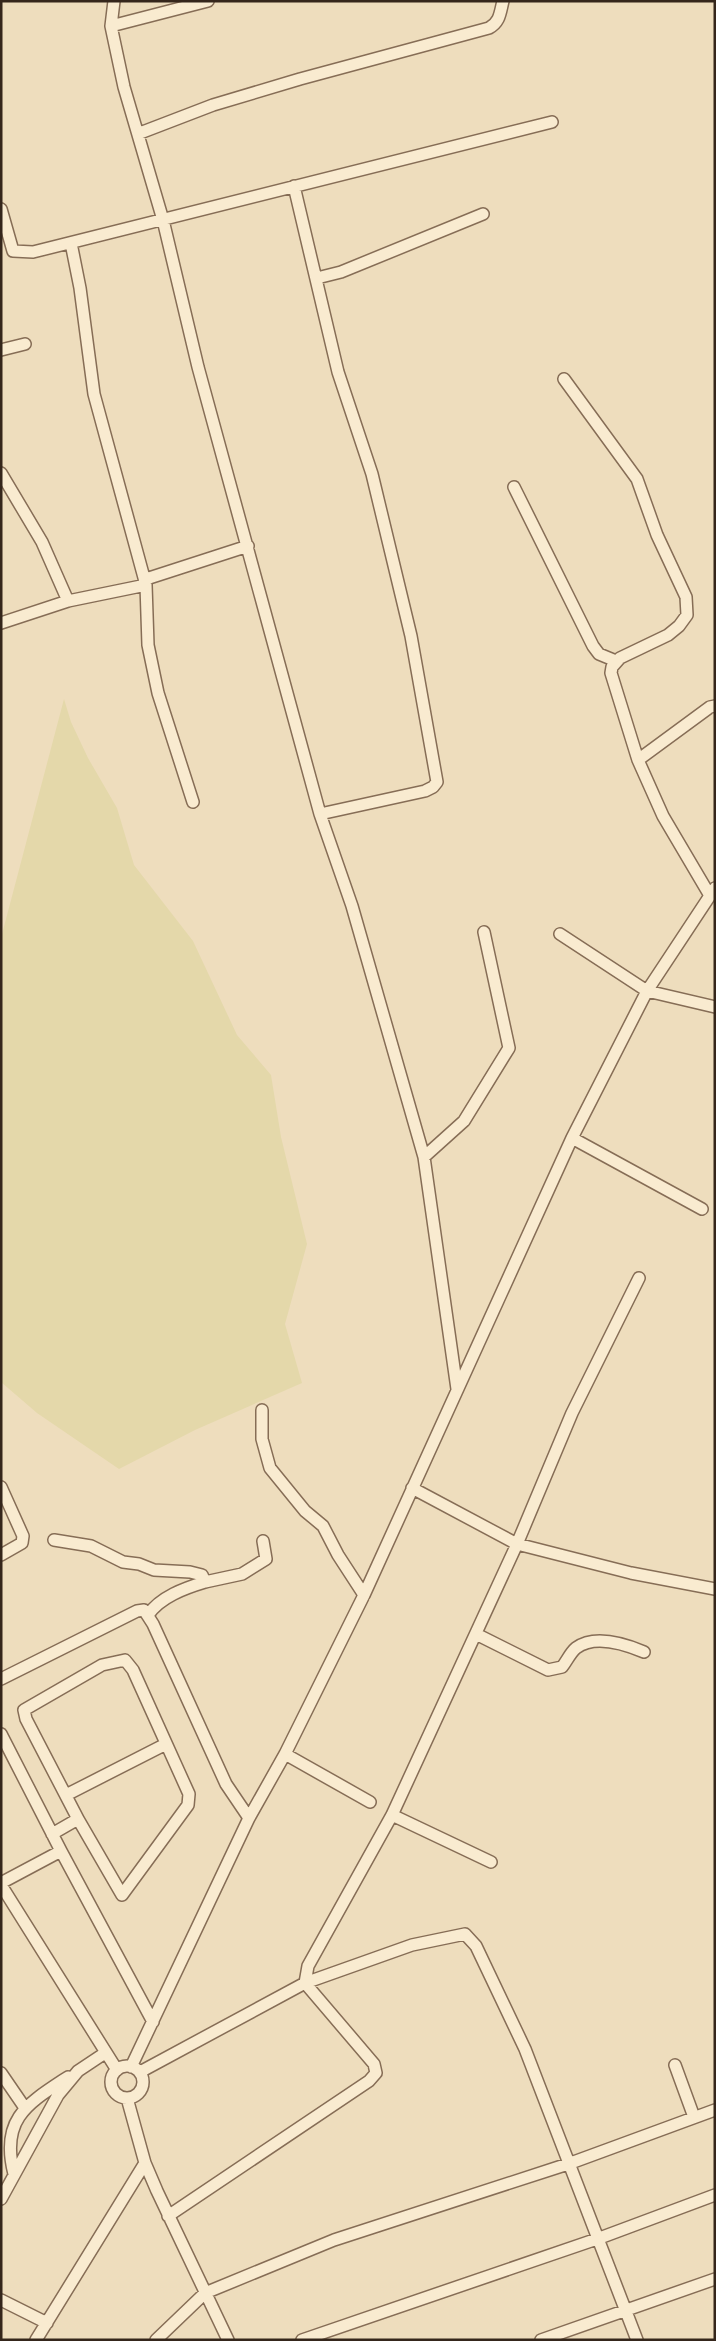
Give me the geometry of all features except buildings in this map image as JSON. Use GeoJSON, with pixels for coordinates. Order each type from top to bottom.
{"type":"FeatureCollection","features":[{"type":"Feature","properties":{"kind":"street"},"geometry":{"type":"LineString","coordinates":[[114,1],[110,26],[124,87],[140,133],[163,220],[198,367],[320,814],[352,906],[424,1156],[457,1389]]}},
{"type":"Feature","properties":{"kind":"street"},"geometry":{"type":"LineString","coordinates":[[110,26],[208,1]]}},
{"type":"Feature","properties":{"kind":"street"},"geometry":{"type":"LineString","coordinates":[[140,133],[213,105],[282,84],[489,28],[495,24],[501,15],[503,1]]}},
{"type":"Feature","properties":{"kind":"street"},"geometry":{"type":"LineString","coordinates":[[1,209],[13,251],[33,252],[552,122]]}},
{"type":"Feature","properties":{"kind":"street"},"geometry":{"type":"LineString","coordinates":[[294,186],[338,372],[372,474],[404,608],[437,782],[433,788],[425,792],[320,814]]}},
{"type":"Feature","properties":{"kind":"street"},"geometry":{"type":"LineString","coordinates":[[317,278],[358,266],[483,214]]}},
{"type":"Feature","properties":{"kind":"street"},"geometry":{"type":"LineString","coordinates":[[71,243],[80,288],[94,394],[146,582],[148,645],[158,694],[193,802]]}},
{"type":"Feature","properties":{"kind":"street"},"geometry":{"type":"LineString","coordinates":[[1,350],[24,344]]}},
{"type":"Feature","properties":{"kind":"street"},"geometry":{"type":"LineString","coordinates":[[135,2069],[152,2022],[249,1818],[285,1754],[364,1595],[572,1138],[647,991],[712,891],[663,816],[638,760],[611,673],[616,662],[624,655],[668,634],[679,626],[686,615],[686,596],[657,535],[638,480],[564,379]]}},
{"type":"Feature","properties":{"kind":"street"},"geometry":{"type":"LineString","coordinates":[[1,474],[42,542],[68,601]]}},
{"type":"Feature","properties":{"kind":"street"},"geometry":{"type":"LineString","coordinates":[[514,487],[593,646],[599,654],[616,662]]}},
{"type":"Feature","properties":{"kind":"street"},"geometry":{"type":"LineString","coordinates":[[2,624],[68,601],[146,582],[248,546]]}},
{"type":"Feature","properties":{"kind":"street"},"geometry":{"type":"LineString","coordinates":[[638,760],[715,706]]}},
{"type":"Feature","properties":{"kind":"street"},"geometry":{"type":"LineString","coordinates":[[424,1156],[464,1121],[509,1048],[484,932]]}},
{"type":"Feature","properties":{"kind":"street"},"geometry":{"type":"LineString","coordinates":[[560,934],[647,991],[715,1007]]}},
{"type":"Feature","properties":{"kind":"street"},"geometry":{"type":"LineString","coordinates":[[572,1138],[702,1209]]}},
{"type":"Feature","properties":{"kind":"street"},"geometry":{"type":"LineString","coordinates":[[305,1983],[308,1966],[392,1815],[517,1544],[572,1414],[640,1278]]}},
{"type":"Feature","properties":{"kind":"street"},"geometry":{"type":"LineString","coordinates":[[262,1410],[262,1439],[270,1468],[305,1511],[324,1526],[338,1555],[364,1595]]}},
{"type":"Feature","properties":{"kind":"street"},"geometry":{"type":"LineString","coordinates":[[1,1487],[23,1536],[22,1543],[1,1555]]}},
{"type":"Feature","properties":{"kind":"street"},"geometry":{"type":"LineString","coordinates":[[412,1488],[517,1544],[631,1573],[715,1589]]}},
{"type":"Feature","properties":{"kind":"street"},"geometry":{"type":"LineString","coordinates":[[54,1540],[90,1546],[123,1562],[139,1564],[154,1570],[190,1572],[202,1575],[205,1582]]}},
{"type":"Feature","properties":{"kind":"street"},"geometry":{"type":"LineString","coordinates":[[148,1615],[154,1606],[169,1597],[205,1582],[242,1574],[266,1559],[263,1541]]}},
{"type":"Feature","properties":{"kind":"street"},"geometry":{"type":"LineString","coordinates":[[1,1680],[137,1611],[144,1610],[226,1784],[249,1818]]}},
{"type":"Feature","properties":{"kind":"street"},"geometry":{"type":"LineString","coordinates":[[476,1634],[548,1670],[562,1667],[576,1648],[585,1644],[611,1642],[644,1652]]}},
{"type":"Feature","properties":{"kind":"street"},"geometry":{"type":"LineString","coordinates":[[125,1660],[133,1670],[166,1744],[189,1794],[188,1805],[122,1895],[78,1819],[26,1719],[24,1710],[102,1665],[125,1660]]}},
{"type":"Feature","properties":{"kind":"street"},"geometry":{"type":"LineString","coordinates":[[1,1734],[152,2022]]}},
{"type":"Feature","properties":{"kind":"street"},"geometry":{"type":"LineString","coordinates":[[66,1795],[166,1744]]}},
{"type":"Feature","properties":{"kind":"street"},"geometry":{"type":"LineString","coordinates":[[285,1754],[370,1802]]}},
{"type":"Feature","properties":{"kind":"street"},"geometry":{"type":"LineString","coordinates":[[392,1815],[491,1862]]}},
{"type":"Feature","properties":{"kind":"street"},"geometry":{"type":"LineString","coordinates":[[52,1834],[78,1819]]}},
{"type":"Feature","properties":{"kind":"street"},"geometry":{"type":"LineString","coordinates":[[61,1851],[1,1884],[116,2070]]}},
{"type":"Feature","properties":{"kind":"street"},"geometry":{"type":"LineString","coordinates":[[135,2069],[305,1983],[412,1944],[465,1934],[476,1946],[525,2049],[597,2239],[638,2340]]}},
{"type":"Feature","properties":{"kind":"street"},"geometry":{"type":"LineString","coordinates":[[168,2216],[369,2081],[376,2073],[374,2064],[305,1983]]}},
{"type":"Feature","properties":{"kind":"street"},"geometry":{"type":"LineString","coordinates":[[14,2174],[7,2154],[8,2138],[25,2108],[105,2053]]}},
{"type":"Feature","properties":{"kind":"street"},"geometry":{"type":"LineString","coordinates":[[675,2065],[694,2117]]}},
{"type":"Feature","properties":{"kind":"street"},"geometry":{"type":"LineString","coordinates":[[126,2066],[135,2069],[143,2081],[140,2091],[132,2098],[117,2094],[113,2090],[111,2080],[116,2070],[126,2066]]}},
{"type":"Feature","properties":{"kind":"street"},"geometry":{"type":"LineString","coordinates":[[1,2199],[58,2094],[78,2071]]}},
{"type":"Feature","properties":{"kind":"street"},"geometry":{"type":"LineString","coordinates":[[1,2073],[25,2108]]}},
{"type":"Feature","properties":{"kind":"street"},"geometry":{"type":"LineString","coordinates":[[127,2098],[146,2164],[168,2216],[228,2340]]}},
{"type":"Feature","properties":{"kind":"street"},"geometry":{"type":"LineString","coordinates":[[156,2340],[205,2293],[334,2240],[568,2164],[715,2110]]}},
{"type":"Feature","properties":{"kind":"street"},"geometry":{"type":"LineString","coordinates":[[36,2340],[146,2164]]}},
{"type":"Feature","properties":{"kind":"street"},"geometry":{"type":"LineString","coordinates":[[302,2340],[597,2239],[715,2195]]}},
{"type":"Feature","properties":{"kind":"street"},"geometry":{"type":"LineString","coordinates":[[541,2340],[715,2279]]}},
{"type":"Feature","properties":{"kind":"street"},"geometry":{"type":"LineString","coordinates":[[1,2300],[47,2324]]}},
{"type":"Feature","properties":{"kind":"shaded area"},"geometry":{"type":"Polygon","coordinates":[[[64,699],[71,722],[88,758],[117,808],[134,865],[193,941],[237,1035],[271,1075],[281,1137],[307,1244],[285,1324],[302,1383],[195,1430],[119,1469],[37,1413],[1,1382],[1,938],[64,699]]]}}]}
